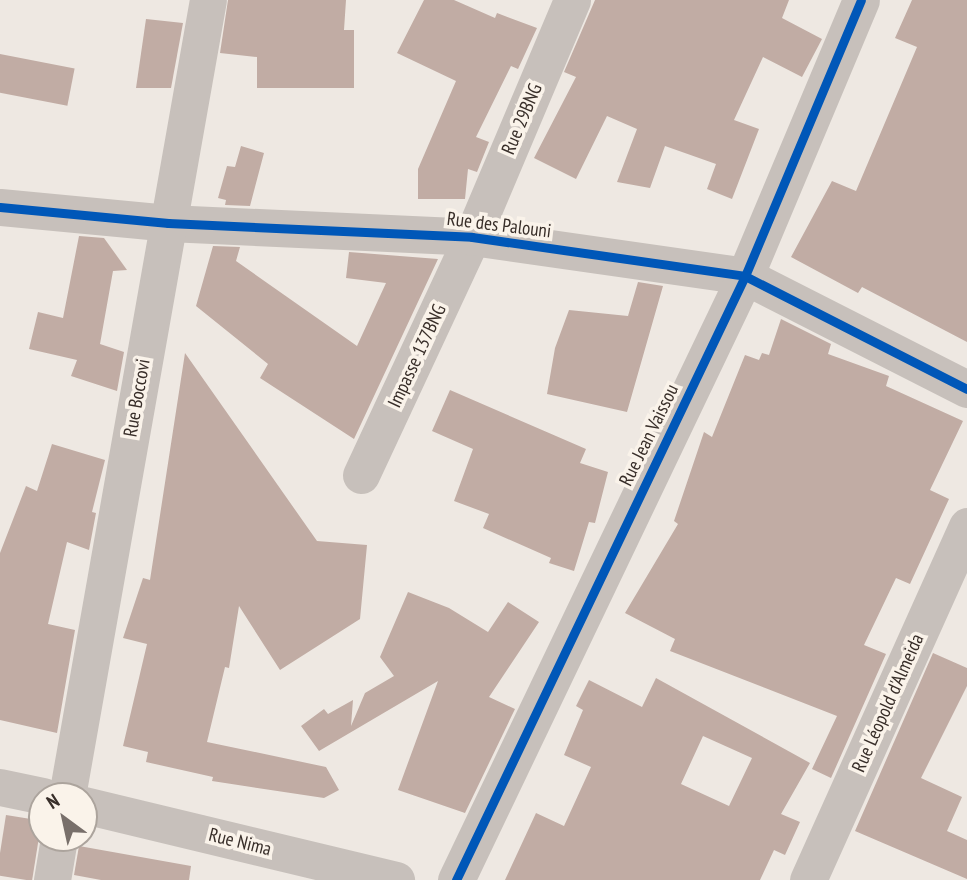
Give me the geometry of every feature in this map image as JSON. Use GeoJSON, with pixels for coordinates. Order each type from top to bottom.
{"type":"FeatureCollection","features":[{"type":"Feature","properties":{"kind":"street","name":"Rue Boccovi"},"geometry":{"type":"LineString","coordinates":[[68,782],[208,0]]}},
{"type":"Feature","properties":{"kind":"street","name":"Rue 29BNG"},"geometry":{"type":"LineString","coordinates":[[472,237],[572,0]]}},
{"type":"Feature","properties":{"kind":"street","name":"Rue Jean Vaissou"},"geometry":{"type":"LineString","coordinates":[[456,880],[745,276],[861,0]]}},
{"type":"Feature","properties":{"kind":"street","name":"Rue des Palouni"},"geometry":{"type":"LineString","coordinates":[[0,207],[168,223],[472,237],[745,276],[967,389]]}},
{"type":"Feature","properties":{"kind":"street","name":"Impasse 137BNG"},"geometry":{"type":"LineString","coordinates":[[361,475],[472,237]]}},
{"type":"Feature","properties":{"kind":"street","name":"Rue Léopold d'Almeida"},"geometry":{"type":"LineString","coordinates":[[808,880],[967,526]]}},
{"type":"Feature","properties":{"kind":"street"},"geometry":{"type":"LineString","coordinates":[[0,787],[28,793]]}},
{"type":"Feature","properties":{"kind":"street","name":"Rue Nima"},"geometry":{"type":"LineString","coordinates":[[98,808],[396,880]]}},
{"type":"Feature","properties":{"kind":"street"},"geometry":{"type":"LineString","coordinates":[[52,880],[57,852]]}},
{"type":"Feature","properties":{"kind":"building"},"geometry":{"type":"Polygon","coordinates":[[[228,0],[346,0],[344,30],[354,30],[354,88],[257,88],[257,57],[220,53],[228,0]]]}},
{"type":"Feature","properties":{"kind":"building"},"geometry":{"type":"Polygon","coordinates":[[[424,0],[454,0],[495,18],[497,13],[537,28],[518,69],[511,66],[476,137],[489,142],[477,172],[468,169],[465,199],[418,199],[418,169],[456,81],[397,53],[424,0]]]}},
{"type":"Feature","properties":{"kind":"building"},"geometry":{"type":"Polygon","coordinates":[[[595,0],[789,0],[782,18],[822,39],[802,77],[763,57],[734,120],[759,129],[732,199],[707,189],[716,164],[665,146],[650,188],[617,182],[637,129],[607,116],[576,179],[534,158],[576,77],[564,72],[595,0]]]}},
{"type":"Feature","properties":{"kind":"building"},"geometry":{"type":"Polygon","coordinates":[[[912,0],[967,0],[967,342],[862,287],[858,293],[791,257],[832,181],[856,191],[917,47],[895,38],[912,0]]]}},
{"type":"Feature","properties":{"kind":"building"},"geometry":{"type":"Polygon","coordinates":[[[146,19],[183,23],[171,88],[136,88],[146,19]]]}},
{"type":"Feature","properties":{"kind":"building"},"geometry":{"type":"Polygon","coordinates":[[[0,54],[75,69],[67,106],[0,93],[0,54]]]}},
{"type":"Feature","properties":{"kind":"building"},"geometry":{"type":"Polygon","coordinates":[[[241,146],[264,153],[250,206],[225,205],[226,200],[218,198],[227,166],[235,167],[241,146]]]}},
{"type":"Feature","properties":{"kind":"building"},"geometry":{"type":"Polygon","coordinates":[[[79,236],[104,238],[127,270],[113,271],[100,344],[124,352],[117,391],[71,376],[77,360],[29,349],[38,312],[63,318],[79,236]]]}},
{"type":"Feature","properties":{"kind":"building"},"geometry":{"type":"Polygon","coordinates":[[[213,246],[240,247],[236,261],[357,346],[386,283],[346,278],[349,252],[438,259],[354,439],[260,378],[268,364],[196,306],[213,246]]]}},
{"type":"Feature","properties":{"kind":"building"},"geometry":{"type":"Polygon","coordinates":[[[638,282],[663,286],[627,412],[547,394],[555,348],[569,310],[628,316],[638,282]]]}},
{"type":"Feature","properties":{"kind":"building"},"geometry":{"type":"Polygon","coordinates":[[[781,319],[831,344],[828,354],[889,376],[886,386],[963,421],[930,490],[949,499],[910,584],[896,578],[864,645],[886,654],[831,778],[812,769],[837,716],[670,651],[675,639],[625,613],[678,524],[674,521],[704,432],[712,437],[745,355],[759,360],[762,353],[769,355],[781,319]]]}},
{"type":"Feature","properties":{"kind":"building"},"geometry":{"type":"Polygon","coordinates":[[[185,353],[317,541],[367,545],[360,619],[280,670],[239,606],[229,668],[225,667],[207,742],[326,767],[339,790],[324,798],[212,781],[213,777],[146,762],[148,752],[123,746],[147,644],[123,638],[143,578],[150,580],[185,353]]]}},
{"type":"Feature","properties":{"kind":"building"},"geometry":{"type":"Polygon","coordinates":[[[450,390],[586,449],[580,463],[608,472],[595,523],[589,522],[574,571],[549,563],[551,558],[483,528],[489,514],[454,501],[473,449],[432,431],[450,390]]]}},
{"type":"Feature","properties":{"kind":"building"},"geometry":{"type":"Polygon","coordinates":[[[52,444],[105,460],[92,512],[96,513],[89,550],[67,542],[48,624],[75,630],[57,733],[0,720],[0,553],[26,486],[37,491],[52,444]]]}},
{"type":"Feature","properties":{"kind":"building"},"geometry":{"type":"Polygon","coordinates":[[[408,592],[449,608],[488,632],[508,602],[539,622],[489,697],[515,709],[465,813],[398,790],[438,681],[319,751],[301,726],[324,709],[328,714],[353,700],[351,726],[365,693],[394,676],[380,657],[408,592]]]}},
{"type":"Feature","properties":{"kind":"building"},"geometry":{"type":"Polygon","coordinates":[[[933,653],[967,668],[967,686],[921,778],[962,797],[947,831],[967,840],[967,879],[855,831],[933,653]]]}},
{"type":"Feature","properties":{"kind":"building"},"geometry":{"type":"Polygon","coordinates":[[[656,678],[810,763],[781,814],[800,822],[785,855],[774,850],[760,880],[505,880],[536,813],[564,826],[591,767],[564,755],[583,710],[576,706],[589,680],[642,707],[656,678]],[[703,736],[681,784],[729,806],[752,758],[703,736]]]}},
{"type":"Feature","properties":{"kind":"building"},"geometry":{"type":"Polygon","coordinates":[[[6,815],[28,818],[28,852],[37,852],[32,880],[0,876],[0,853],[6,815]]]}},
{"type":"Feature","properties":{"kind":"building"},"geometry":{"type":"Polygon","coordinates":[[[98,849],[191,866],[189,880],[101,880],[74,875],[78,852],[98,852],[98,849]]]}},
{"type":"Feature","properties":{"kind":"cycle path"},"geometry":{"type":"LineString","coordinates":[[456,880],[745,276],[861,0]]}},
{"type":"Feature","properties":{"kind":"cycle path"},"geometry":{"type":"LineString","coordinates":[[0,207],[168,223],[472,237],[745,276],[967,389]]}}]}
